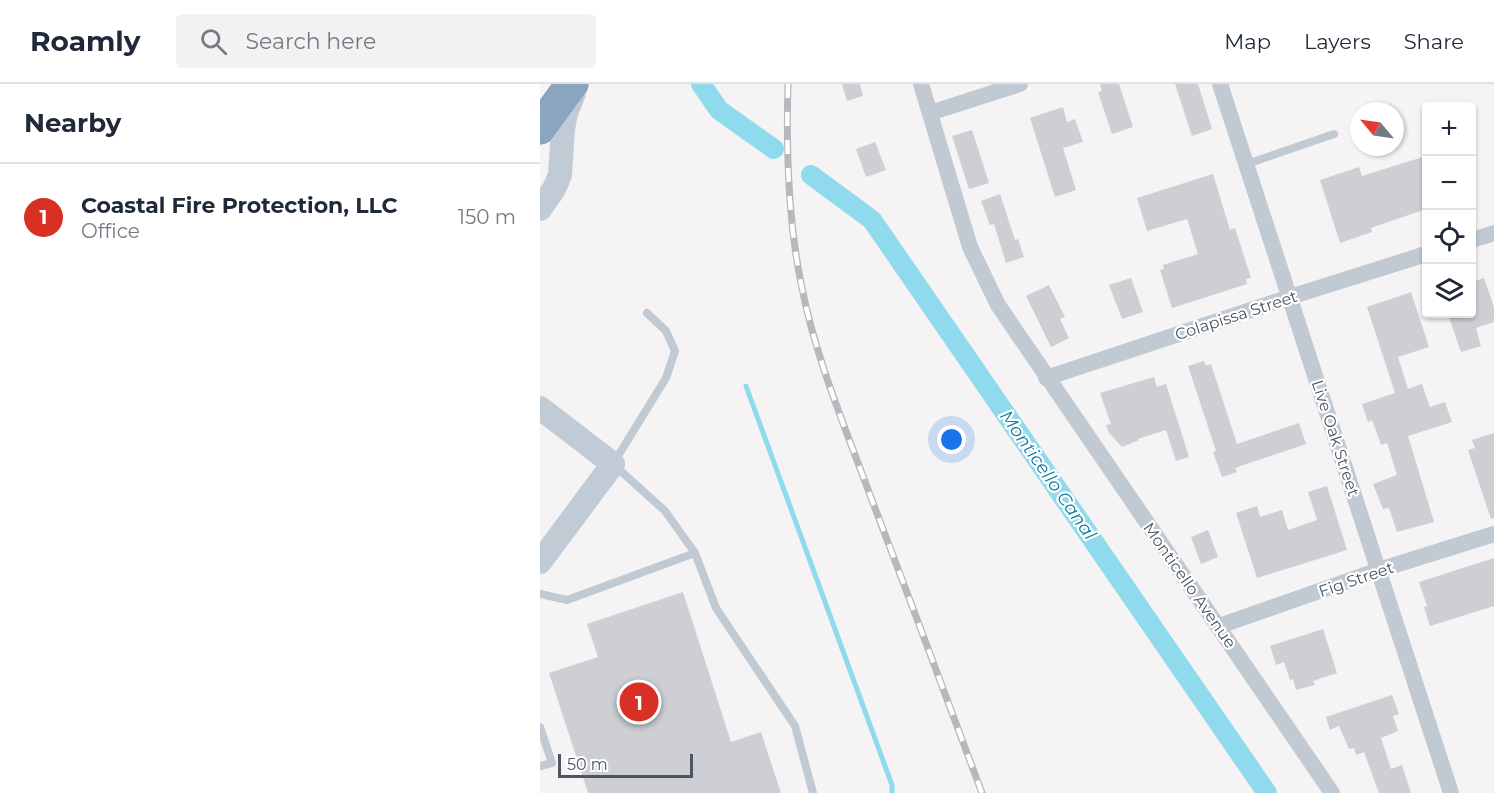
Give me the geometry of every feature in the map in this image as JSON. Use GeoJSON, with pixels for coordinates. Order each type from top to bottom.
{"type":"FeatureCollection","features":[{"type":"Feature","properties":{"kind":"highway"},"geometry":{"type":"LineString","coordinates":[[540,128],[572,84]]}},
{"type":"Feature","properties":{"kind":"street"},"geometry":{"type":"LineString","coordinates":[[540,209],[554,189],[560,175],[562,129],[566,113],[579,84]]}},
{"type":"Feature","properties":{"kind":"street","name":"Monticello Avenue"},"geometry":{"type":"LineString","coordinates":[[921,84],[970,247],[1015,332],[1332,793]]}},
{"type":"Feature","properties":{"kind":"street"},"geometry":{"type":"LineString","coordinates":[[930,113],[1020,84]]}},
{"type":"Feature","properties":{"kind":"street","name":"Live Oak Street"},"geometry":{"type":"LineString","coordinates":[[1220,84],[1451,793]]}},
{"type":"Feature","properties":{"kind":"street"},"geometry":{"type":"LineString","coordinates":[[1476,239],[1494,233]]}},
{"type":"Feature","properties":{"kind":"street","name":"Colapissa Street"},"geometry":{"type":"LineString","coordinates":[[1046,378],[1422,255]]}},
{"type":"Feature","properties":{"kind":"street"},"geometry":{"type":"LineString","coordinates":[[540,408],[613,464],[540,562]]}},
{"type":"Feature","properties":{"kind":"street","name":"Fig Street"},"geometry":{"type":"LineString","coordinates":[[1219,626],[1379,570],[1494,534]]}},
{"type":"Feature","properties":{"kind":"lane"},"geometry":{"type":"LineString","coordinates":[[1246,164],[1334,134]]}},
{"type":"Feature","properties":{"kind":"lane"},"geometry":{"type":"LineString","coordinates":[[647,313],[666,331],[675,351],[666,378],[613,464],[665,511],[694,553],[716,608],[795,726],[813,793]]}},
{"type":"Feature","properties":{"kind":"lane"},"geometry":{"type":"LineString","coordinates":[[540,594],[567,600],[694,553]]}},
{"type":"Feature","properties":{"kind":"lane"},"geometry":{"type":"LineString","coordinates":[[540,727],[552,763],[540,766]]}},
{"type":"Feature","properties":{"kind":"building"},"geometry":{"type":"Polygon","coordinates":[[[842,84],[860,84],[863,96],[847,101],[842,84]]]}},
{"type":"Feature","properties":{"kind":"building"},"geometry":{"type":"Polygon","coordinates":[[[1100,84],[1119,84],[1133,127],[1112,134],[1098,92],[1102,91],[1100,84]]]}},
{"type":"Feature","properties":{"kind":"building"},"geometry":{"type":"Polygon","coordinates":[[[1175,84],[1198,84],[1212,129],[1192,136],[1175,84]]]}},
{"type":"Feature","properties":{"kind":"building"},"geometry":{"type":"Polygon","coordinates":[[[1063,107],[1067,122],[1075,119],[1083,142],[1063,148],[1076,190],[1055,197],[1030,118],[1063,107]]]}},
{"type":"Feature","properties":{"kind":"building"},"geometry":{"type":"Polygon","coordinates":[[[972,130],[989,183],[969,189],[952,136],[972,130]]]}},
{"type":"Feature","properties":{"kind":"building"},"geometry":{"type":"Polygon","coordinates":[[[875,142],[886,170],[866,177],[856,149],[875,142]]]}},
{"type":"Feature","properties":{"kind":"building"},"geometry":{"type":"Polygon","coordinates":[[[1422,157],[1422,210],[1371,228],[1372,232],[1340,243],[1320,180],[1359,167],[1362,176],[1422,157]]]}},
{"type":"Feature","properties":{"kind":"building"},"geometry":{"type":"Polygon","coordinates":[[[1213,174],[1230,230],[1235,228],[1251,278],[1246,279],[1247,284],[1172,308],[1160,270],[1164,269],[1163,265],[1198,254],[1187,219],[1147,231],[1137,198],[1213,174]]]}},
{"type":"Feature","properties":{"kind":"building"},"geometry":{"type":"Polygon","coordinates":[[[1000,194],[1015,240],[1018,239],[1024,257],[1006,263],[994,224],[990,225],[981,201],[1000,194]]]}},
{"type":"Feature","properties":{"kind":"building"},"geometry":{"type":"Polygon","coordinates":[[[1131,278],[1143,312],[1122,319],[1109,285],[1131,278]]]}},
{"type":"Feature","properties":{"kind":"building"},"geometry":{"type":"Polygon","coordinates":[[[1484,278],[1494,307],[1494,322],[1476,328],[1481,346],[1461,352],[1449,318],[1476,318],[1476,281],[1484,278]]]}},
{"type":"Feature","properties":{"kind":"building"},"geometry":{"type":"Polygon","coordinates":[[[1049,285],[1065,317],[1060,319],[1069,338],[1051,347],[1026,296],[1049,285]]]}},
{"type":"Feature","properties":{"kind":"building"},"geometry":{"type":"Polygon","coordinates":[[[1411,292],[1429,347],[1398,357],[1408,389],[1422,384],[1430,407],[1445,402],[1452,422],[1408,436],[1434,522],[1397,532],[1389,508],[1383,509],[1373,484],[1397,475],[1387,443],[1381,445],[1372,420],[1368,422],[1362,404],[1395,393],[1367,307],[1411,292]]]}},
{"type":"Feature","properties":{"kind":"building"},"geometry":{"type":"Polygon","coordinates":[[[1204,361],[1206,366],[1211,364],[1237,444],[1299,423],[1306,444],[1235,468],[1237,472],[1222,477],[1213,452],[1216,451],[1188,366],[1204,361]]]}},
{"type":"Feature","properties":{"kind":"building"},"geometry":{"type":"Polygon","coordinates":[[[1154,377],[1157,387],[1166,384],[1189,457],[1176,461],[1166,430],[1122,447],[1109,433],[1106,425],[1111,424],[1100,393],[1154,377]]]}},
{"type":"Feature","properties":{"kind":"building"},"geometry":{"type":"Polygon","coordinates":[[[1494,433],[1494,518],[1491,519],[1468,450],[1475,448],[1472,440],[1494,433]]]}},
{"type":"Feature","properties":{"kind":"building"},"geometry":{"type":"Polygon","coordinates":[[[1327,486],[1347,550],[1257,578],[1236,513],[1257,506],[1260,517],[1282,510],[1288,530],[1317,520],[1308,492],[1327,486]]]}},
{"type":"Feature","properties":{"kind":"building"},"geometry":{"type":"Polygon","coordinates":[[[1208,530],[1218,557],[1201,564],[1191,537],[1208,530]]]}},
{"type":"Feature","properties":{"kind":"building"},"geometry":{"type":"Polygon","coordinates":[[[1494,558],[1494,606],[1430,626],[1424,607],[1427,606],[1419,582],[1494,558]]]}},
{"type":"Feature","properties":{"kind":"building"},"geometry":{"type":"Polygon","coordinates":[[[683,592],[731,742],[761,732],[781,793],[588,793],[549,673],[598,657],[587,624],[683,592]]]}},
{"type":"Feature","properties":{"kind":"building"},"geometry":{"type":"Polygon","coordinates":[[[1323,629],[1337,673],[1313,681],[1315,685],[1296,690],[1284,662],[1276,665],[1270,646],[1323,629]]]}},
{"type":"Feature","properties":{"kind":"building"},"geometry":{"type":"Polygon","coordinates":[[[1392,695],[1399,714],[1393,716],[1398,731],[1381,738],[1391,769],[1402,765],[1411,793],[1379,793],[1364,752],[1356,755],[1354,748],[1349,749],[1339,726],[1330,730],[1326,717],[1392,695]]]}},
{"type":"Feature","properties":{"kind":"waterway"},"geometry":{"type":"LineString","coordinates":[[701,84],[719,110],[774,149]]}},
{"type":"Feature","properties":{"kind":"waterway","name":"Monticello Canal"},"geometry":{"type":"LineString","coordinates":[[811,175],[872,220],[1267,793]]}},
{"type":"Feature","properties":{"kind":"waterway"},"geometry":{"type":"LineString","coordinates":[[746,386],[892,785],[892,793]]}},
{"type":"Feature","properties":{"kind":"railway"},"geometry":{"type":"LineString","coordinates":[[788,84],[787,135],[791,212],[797,263],[815,341],[841,418],[982,793]]}},
{"type":"Feature","properties":{"kind":"place","name":"Coastal Fire Protection, LLC"},"geometry":{"type":"Point","coordinates":[639,702]}}]}
